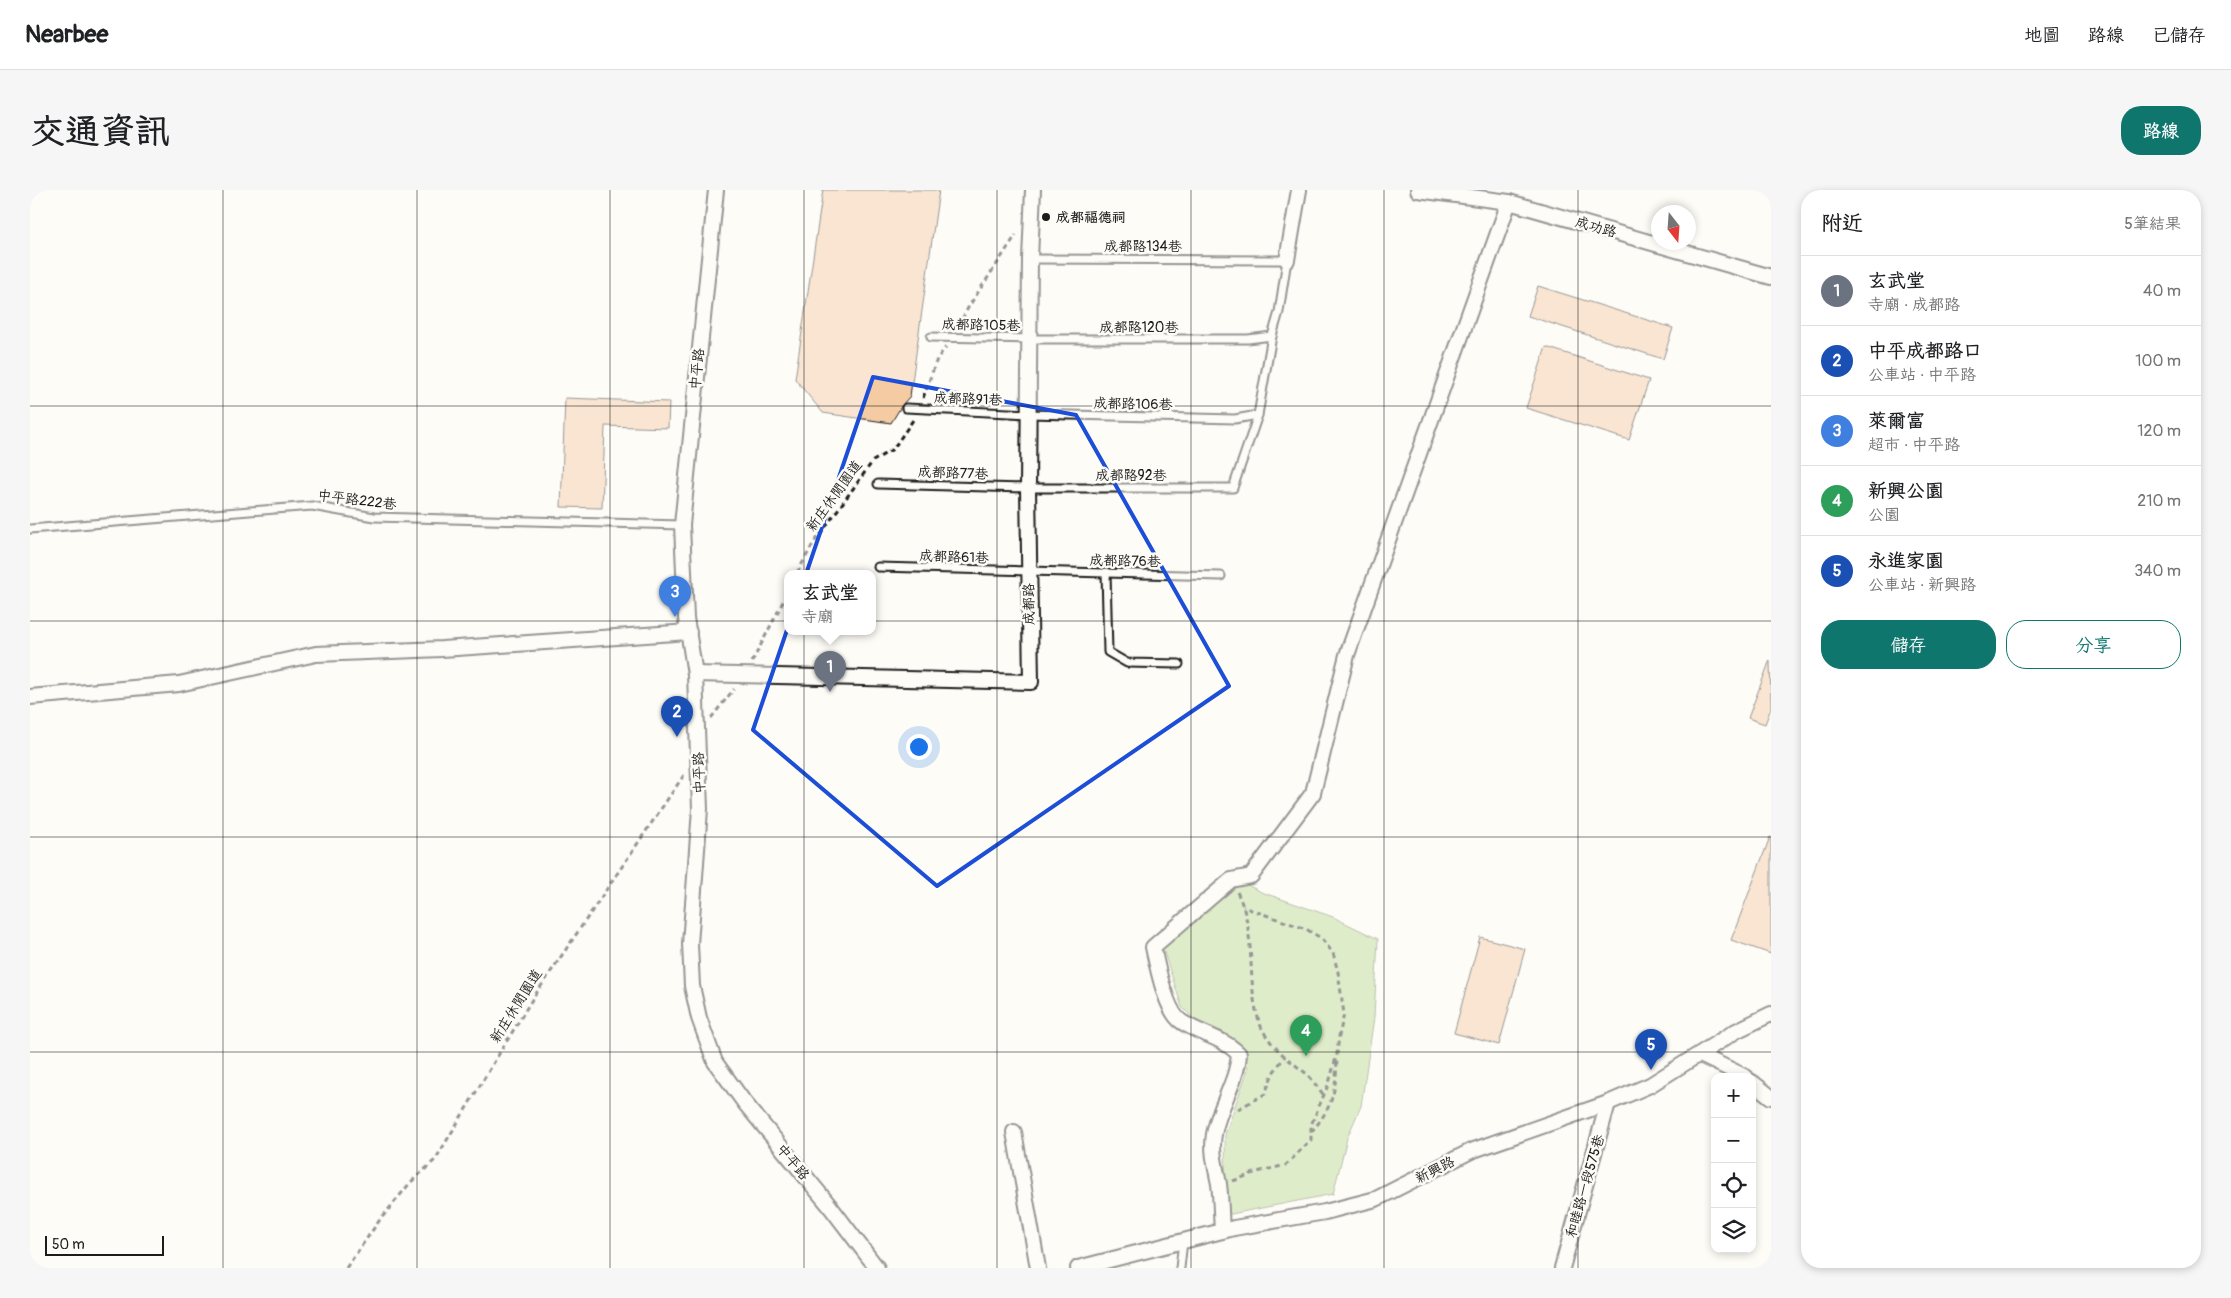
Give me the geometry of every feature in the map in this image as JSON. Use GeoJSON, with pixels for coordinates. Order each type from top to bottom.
{"type":"FeatureCollection","features":[{"type":"Feature","properties":{"kind":"street","name":"中平路"},"geometry":{"type":"LineString","coordinates":[[716,190],[682,525],[689,632],[695,674],[699,752],[700,809],[690,944],[692,986],[699,1018],[715,1062],[744,1102],[829,1205],[877,1268]]}},
{"type":"Feature","properties":{"kind":"street","name":"成都路"},"geometry":{"type":"LineString","coordinates":[[695,674],[1031,682],[1028,488],[1031,339],[1030,258],[1033,190]]}},
{"type":"Feature","properties":{"kind":"street"},"geometry":{"type":"LineString","coordinates":[[1286,260],[1299,190]]}},
{"type":"Feature","properties":{"kind":"street","name":"成功路"},"geometry":{"type":"LineString","coordinates":[[1418,190],[1509,202],[1771,278]]}},
{"type":"Feature","properties":{"kind":"street"},"geometry":{"type":"LineString","coordinates":[[1222,1231],[1219,1186],[1213,1158],[1214,1135],[1219,1115],[1238,1070],[1239,1054],[1232,1046],[1179,1021],[1170,1008],[1153,947],[1231,880],[1251,876],[1313,793],[1346,656],[1509,202]]}},
{"type":"Feature","properties":{"kind":"street"},"geometry":{"type":"LineString","coordinates":[[30,697],[179,684],[316,654],[442,649],[689,632]]}},
{"type":"Feature","properties":{"kind":"street","name":"新興路"},"geometry":{"type":"LineString","coordinates":[[1078,1268],[1222,1231],[1325,1212],[1376,1199],[1471,1151],[1608,1103],[1650,1085],[1736,1031],[1771,1014]]}},
{"type":"Feature","properties":{"kind":"street"},"geometry":{"type":"LineString","coordinates":[[1700,1055],[1738,1073]]}},
{"type":"Feature","properties":{"kind":"street"},"geometry":{"type":"LineString","coordinates":[[1756,1085],[1771,1097]]}},
{"type":"Feature","properties":{"kind":"street","name":"和睦路一段575巷"},"geometry":{"type":"LineString","coordinates":[[1562,1268],[1608,1103]]}},
{"type":"Feature","properties":{"kind":"street"},"geometry":{"type":"LineString","coordinates":[[1014,1132],[1038,1268]]}},
{"type":"Feature","properties":{"kind":"lane","name":"成都路134巷"},"geometry":{"type":"LineString","coordinates":[[1030,258],[1286,260]]}},
{"type":"Feature","properties":{"kind":"lane"},"geometry":{"type":"LineString","coordinates":[[1258,415],[1272,336],[1279,312],[1286,260]]}},
{"type":"Feature","properties":{"kind":"lane","name":"成都路120巷"},"geometry":{"type":"LineString","coordinates":[[1031,339],[1248,339],[1272,336]]}},
{"type":"Feature","properties":{"kind":"lane","name":"成都路105巷"},"geometry":{"type":"LineString","coordinates":[[930,337],[1031,339]]}},
{"type":"Feature","properties":{"kind":"lane","name":"成都路91巷"},"geometry":{"type":"LineString","coordinates":[[906,408],[1029,414]]}},
{"type":"Feature","properties":{"kind":"lane","name":"成都路106巷"},"geometry":{"type":"LineString","coordinates":[[1029,414],[1236,419],[1258,415]]}},
{"type":"Feature","properties":{"kind":"lane","name":"成都路92巷"},"geometry":{"type":"LineString","coordinates":[[1028,488],[1233,488],[1258,415]]}},
{"type":"Feature","properties":{"kind":"lane","name":"成都路77巷"},"geometry":{"type":"LineString","coordinates":[[878,484],[1028,488]]}},
{"type":"Feature","properties":{"kind":"lane","name":"中平路222巷"},"geometry":{"type":"LineString","coordinates":[[30,529],[312,506],[374,518],[682,525]]}},
{"type":"Feature","properties":{"kind":"lane","name":"成都路61巷"},"geometry":{"type":"LineString","coordinates":[[878,567],[1029,572]]}},
{"type":"Feature","properties":{"kind":"lane","name":"成都路76巷"},"geometry":{"type":"LineString","coordinates":[[1029,572],[1106,572],[1220,576]]}},
{"type":"Feature","properties":{"kind":"lane"},"geometry":{"type":"LineString","coordinates":[[1106,572],[1108,652],[1127,663],[1179,664]]}},
{"type":"Feature","properties":{"kind":"lane"},"geometry":{"type":"LineString","coordinates":[[1180,1268],[1183,1241]]}},
{"type":"Feature","properties":{"kind":"path","name":"新庄休閒園道"},"geometry":{"type":"LineString","coordinates":[[800,570],[813,544],[873,462],[893,449],[920,409],[937,359],[953,337],[969,306],[1017,234]]}},
{"type":"Feature","properties":{"kind":"path","name":"新庄休閒園道"},"geometry":{"type":"LineString","coordinates":[[346,1268],[379,1221],[410,1183],[435,1160],[531,1001],[699,752]]}},
{"type":"Feature","properties":{"kind":"path"},"geometry":{"type":"LineString","coordinates":[[1231,880],[1242,907],[1251,943],[1254,997],[1260,1024],[1268,1038],[1308,1076],[1324,1095]]}},
{"type":"Feature","properties":{"kind":"path"},"geometry":{"type":"LineString","coordinates":[[1242,907],[1314,933],[1328,945],[1333,953],[1338,972],[1344,1014],[1339,1036],[1333,1098],[1325,1114],[1311,1133]]}},
{"type":"Feature","properties":{"kind":"path"},"geometry":{"type":"LineString","coordinates":[[1219,1186],[1257,1172],[1286,1165],[1305,1148],[1311,1140],[1311,1126],[1324,1095],[1337,1054]]}},
{"type":"Feature","properties":{"kind":"path"},"geometry":{"type":"LineString","coordinates":[[1219,1115],[1229,1113],[1265,1094],[1274,1073],[1285,1056]]}},
{"type":"Feature","properties":{"kind":"highlighted area"},"geometry":{"type":"Polygon","coordinates":[[[873,377],[1076,415],[1229,686],[937,886],[753,730],[873,377]]]}},
{"type":"Feature","properties":{"kind":"green space"},"geometry":{"type":"Polygon","coordinates":[[[1242,882],[1261,892],[1333,917],[1378,939],[1374,1017],[1361,1106],[1347,1138],[1333,1194],[1226,1215],[1225,1135],[1248,1069],[1240,1044],[1221,1031],[1203,1028],[1182,1007],[1162,946],[1242,882]]]}},
{"type":"Feature","properties":{"kind":"building"},"geometry":{"type":"Polygon","coordinates":[[[823,190],[939,190],[910,396],[891,423],[823,413],[795,379],[823,190]]]}},
{"type":"Feature","properties":{"kind":"building"},"geometry":{"type":"Polygon","coordinates":[[[1538,286],[1673,328],[1663,359],[1528,316],[1538,286]]]}},
{"type":"Feature","properties":{"kind":"building"},"geometry":{"type":"Polygon","coordinates":[[[1546,347],[1649,380],[1629,440],[1526,408],[1546,347]]]}},
{"type":"Feature","properties":{"kind":"building"},"geometry":{"type":"Polygon","coordinates":[[[565,398],[669,402],[668,428],[605,426],[602,508],[561,507],[565,398]]]}},
{"type":"Feature","properties":{"kind":"building"},"geometry":{"type":"Polygon","coordinates":[[[1770,660],[1771,708],[1765,724],[1748,718],[1770,660]]]}},
{"type":"Feature","properties":{"kind":"building"},"geometry":{"type":"Polygon","coordinates":[[[1771,837],[1771,954],[1731,940],[1771,837]]]}},
{"type":"Feature","properties":{"kind":"building"},"geometry":{"type":"Polygon","coordinates":[[[1480,937],[1525,949],[1499,1045],[1454,1033],[1480,937]]]}},
{"type":"Feature","properties":{"kind":"place","name":"成都福德祠"},"geometry":{"type":"Point","coordinates":[1046,217]}},
{"type":"Feature","properties":{"kind":"place","name":"萊爾富"},"geometry":{"type":"Point","coordinates":[675,617]}},
{"type":"Feature","properties":{"kind":"place","name":"玄武堂"},"geometry":{"type":"Point","coordinates":[830,692]}},
{"type":"Feature","properties":{"kind":"place","name":"中平成都路口"},"geometry":{"type":"Point","coordinates":[677,737]}},
{"type":"Feature","properties":{"kind":"place","name":"新興公園"},"geometry":{"type":"Point","coordinates":[1306,1056]}},
{"type":"Feature","properties":{"kind":"place","name":"永進家園"},"geometry":{"type":"Point","coordinates":[1651,1070]}}]}
